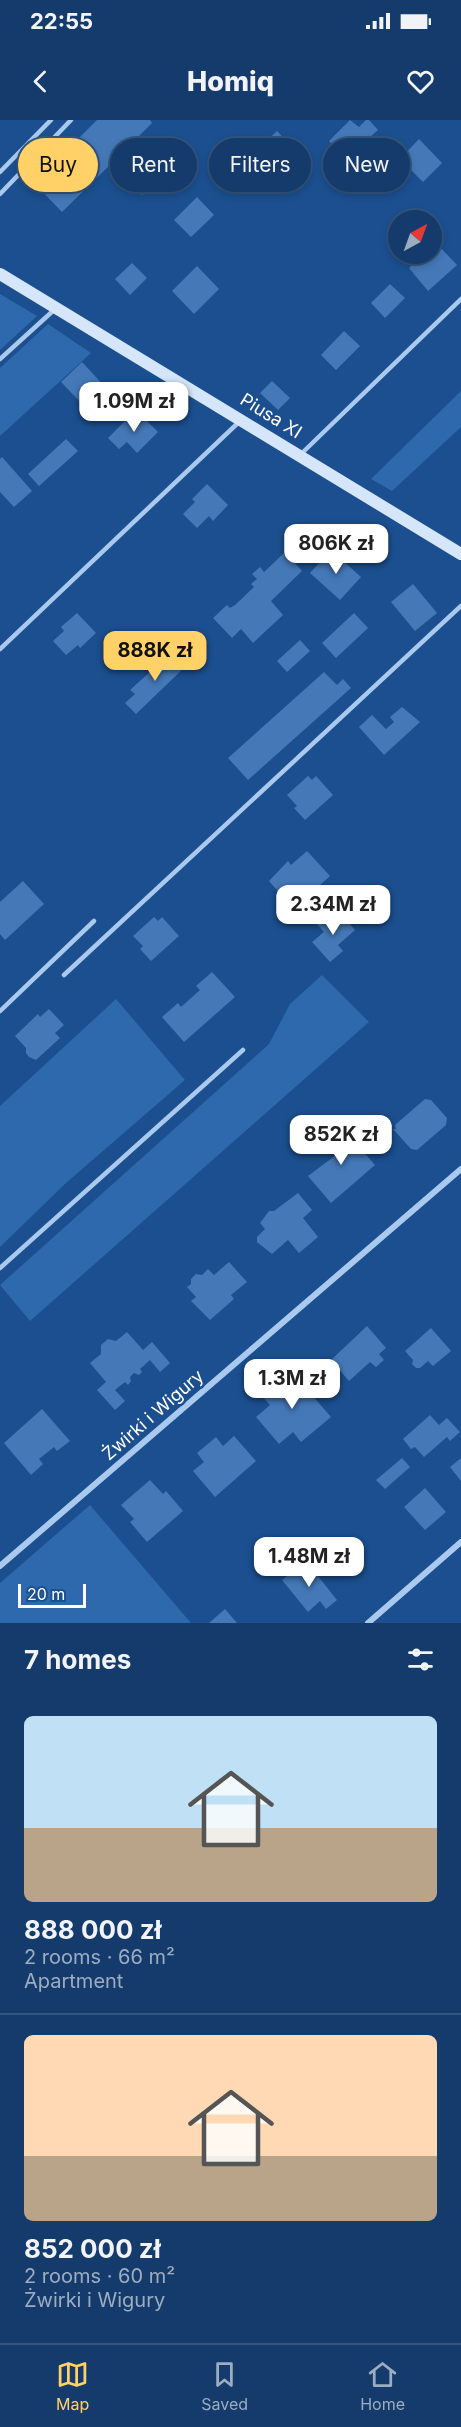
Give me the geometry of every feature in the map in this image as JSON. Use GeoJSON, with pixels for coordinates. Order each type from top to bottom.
{"type":"FeatureCollection","features":[{"type":"Feature","properties":{"kind":"street","name":"Piusa XI"},"geometry":{"type":"LineString","coordinates":[[0,274],[461,554]]}},
{"type":"Feature","properties":{"kind":"street","name":"Żwirki i Wigury"},"geometry":{"type":"LineString","coordinates":[[0,1566],[461,1169]]}},
{"type":"Feature","properties":{"kind":"street"},"geometry":{"type":"LineString","coordinates":[[368,1623],[461,1542]]}},
{"type":"Feature","properties":{"kind":"lane"},"geometry":{"type":"LineString","coordinates":[[0,172],[51,120]]}},
{"type":"Feature","properties":{"kind":"lane"},"geometry":{"type":"LineString","coordinates":[[0,194],[71,120]]}},
{"type":"Feature","properties":{"kind":"lane"},"geometry":{"type":"LineString","coordinates":[[300,455],[461,299]]}},
{"type":"Feature","properties":{"kind":"lane"},"geometry":{"type":"LineString","coordinates":[[0,359],[56,308]]}},
{"type":"Feature","properties":{"kind":"lane"},"geometry":{"type":"LineString","coordinates":[[0,649],[242,419]]}},
{"type":"Feature","properties":{"kind":"lane"},"geometry":{"type":"LineString","coordinates":[[64,975],[461,606]]}},
{"type":"Feature","properties":{"kind":"lane"},"geometry":{"type":"LineString","coordinates":[[0,1011],[94,921]]}},
{"type":"Feature","properties":{"kind":"lane"},"geometry":{"type":"LineString","coordinates":[[0,1268],[243,1050]]}},
{"type":"Feature","properties":{"kind":"shaded area"},"geometry":{"type":"Polygon","coordinates":[[[0,294],[37,316],[0,350],[0,294]]]}},
{"type":"Feature","properties":{"kind":"shaded area"},"geometry":{"type":"Polygon","coordinates":[[[48,324],[91,353],[0,436],[0,368],[48,324]]]}},
{"type":"Feature","properties":{"kind":"shaded area"},"geometry":{"type":"Polygon","coordinates":[[[461,391],[461,427],[392,491],[371,479],[461,391]]]}},
{"type":"Feature","properties":{"kind":"shaded area"},"geometry":{"type":"Polygon","coordinates":[[[322,975],[369,1022],[30,1321],[0,1285],[269,1044],[290,1004],[322,975]]]}},
{"type":"Feature","properties":{"kind":"shaded area"},"geometry":{"type":"Polygon","coordinates":[[[116,999],[185,1080],[66,1183],[0,1247],[0,1106],[116,999]]]}},
{"type":"Feature","properties":{"kind":"shaded area"},"geometry":{"type":"Polygon","coordinates":[[[90,1505],[191,1623],[0,1623],[0,1583],[90,1505]]]}},
{"type":"Feature","properties":{"kind":"building"},"geometry":{"type":"Polygon","coordinates":[[[97,120],[150,120],[152,123],[137,138],[110,138],[110,165],[98,177],[98,138],[79,138],[97,120]]]}},
{"type":"Feature","properties":{"kind":"building"},"geometry":{"type":"Polygon","coordinates":[[[350,120],[359,127],[369,120],[378,130],[369,138],[332,138],[350,120]]]}},
{"type":"Feature","properties":{"kind":"building"},"geometry":{"type":"Polygon","coordinates":[[[277,131],[284,138],[270,138],[277,131]]]}},
{"type":"Feature","properties":{"kind":"building"},"geometry":{"type":"Polygon","coordinates":[[[419,139],[442,163],[423,182],[410,169],[410,148],[419,139]]]}},
{"type":"Feature","properties":{"kind":"building"},"geometry":{"type":"Polygon","coordinates":[[[43,192],[82,192],[62,212],[43,192]]]}},
{"type":"Feature","properties":{"kind":"building"},"geometry":{"type":"Polygon","coordinates":[[[197,197],[214,215],[191,237],[174,220],[197,197]]]}},
{"type":"Feature","properties":{"kind":"building"},"geometry":{"type":"Polygon","coordinates":[[[442,249],[457,265],[428,291],[409,268],[413,264],[442,264],[442,249]]]}},
{"type":"Feature","properties":{"kind":"building"},"geometry":{"type":"Polygon","coordinates":[[[132,263],[147,278],[130,295],[115,279],[132,263]]]}},
{"type":"Feature","properties":{"kind":"building"},"geometry":{"type":"Polygon","coordinates":[[[197,266],[219,289],[194,314],[172,291],[197,266]]]}},
{"type":"Feature","properties":{"kind":"building"},"geometry":{"type":"Polygon","coordinates":[[[390,284],[405,298],[385,318],[371,303],[390,284]]]}},
{"type":"Feature","properties":{"kind":"building"},"geometry":{"type":"Polygon","coordinates":[[[344,331],[360,346],[336,370],[321,355],[344,331]]]}},
{"type":"Feature","properties":{"kind":"building"},"geometry":{"type":"Polygon","coordinates":[[[82,362],[107,389],[86,408],[61,382],[82,362]]]}},
{"type":"Feature","properties":{"kind":"building"},"geometry":{"type":"Polygon","coordinates":[[[272,381],[290,398],[278,410],[260,393],[272,381]]]}},
{"type":"Feature","properties":{"kind":"building"},"geometry":{"type":"Polygon","coordinates":[[[136,410],[158,432],[137,453],[127,442],[119,449],[108,438],[136,410]]]}},
{"type":"Feature","properties":{"kind":"building"},"geometry":{"type":"Polygon","coordinates":[[[66,439],[78,451],[39,486],[28,474],[66,439]]]}},
{"type":"Feature","properties":{"kind":"building"},"geometry":{"type":"Polygon","coordinates":[[[2,457],[32,491],[14,507],[0,492],[0,459],[2,457]]]}},
{"type":"Feature","properties":{"kind":"building"},"geometry":{"type":"Polygon","coordinates":[[[207,484],[228,505],[213,521],[209,516],[197,528],[183,514],[195,502],[192,499],[207,484]]]}},
{"type":"Feature","properties":{"kind":"building"},"geometry":{"type":"Polygon","coordinates":[[[331,550],[361,577],[340,600],[310,573],[331,550]]]}},
{"type":"Feature","properties":{"kind":"building"},"geometry":{"type":"Polygon","coordinates":[[[285,552],[302,571],[271,601],[283,615],[253,643],[241,629],[232,638],[213,618],[227,605],[230,608],[235,605],[254,587],[251,584],[257,579],[252,574],[260,567],[264,572],[285,552]]]}},
{"type":"Feature","properties":{"kind":"building"},"geometry":{"type":"Polygon","coordinates":[[[413,584],[437,613],[415,631],[391,602],[413,584]]]}},
{"type":"Feature","properties":{"kind":"building"},"geometry":{"type":"Polygon","coordinates":[[[77,613],[96,633],[80,648],[78,645],[66,655],[53,641],[64,631],[61,627],[77,613]]]}},
{"type":"Feature","properties":{"kind":"building"},"geometry":{"type":"Polygon","coordinates":[[[354,613],[368,628],[336,658],[322,643],[354,613]]]}},
{"type":"Feature","properties":{"kind":"building"},"geometry":{"type":"Polygon","coordinates":[[[300,640],[310,651],[287,672],[277,661],[300,640]]]}},
{"type":"Feature","properties":{"kind":"building"},"geometry":{"type":"Polygon","coordinates":[[[172,652],[186,666],[136,714],[125,703],[135,694],[130,690],[172,652]]]}},
{"type":"Feature","properties":{"kind":"building"},"geometry":{"type":"Polygon","coordinates":[[[324,672],[337,685],[343,679],[351,688],[248,780],[228,758],[324,672]]]}},
{"type":"Feature","properties":{"kind":"building"},"geometry":{"type":"Polygon","coordinates":[[[402,707],[420,722],[384,755],[359,727],[372,715],[386,729],[394,722],[390,717],[402,707]]]}},
{"type":"Feature","properties":{"kind":"building"},"geometry":{"type":"Polygon","coordinates":[[[308,776],[312,780],[316,776],[333,795],[305,820],[294,808],[297,806],[287,795],[308,776]]]}},
{"type":"Feature","properties":{"kind":"building"},"geometry":{"type":"Polygon","coordinates":[[[307,851],[330,876],[307,897],[303,894],[290,905],[269,881],[288,861],[291,865],[307,851]]]}},
{"type":"Feature","properties":{"kind":"building"},"geometry":{"type":"Polygon","coordinates":[[[23,881],[44,904],[5,940],[0,934],[0,902],[23,881]]]}},
{"type":"Feature","properties":{"kind":"building"},"geometry":{"type":"Polygon","coordinates":[[[330,912],[335,919],[341,914],[355,930],[338,945],[343,951],[330,962],[312,942],[324,932],[317,924],[330,912]]]}},
{"type":"Feature","properties":{"kind":"building"},"geometry":{"type":"Polygon","coordinates":[[[154,917],[158,921],[162,917],[179,936],[151,961],[140,949],[143,946],[133,936],[154,917]]]}},
{"type":"Feature","properties":{"kind":"building"},"geometry":{"type":"Polygon","coordinates":[[[212,972],[235,997],[184,1042],[162,1017],[178,1003],[181,1007],[200,990],[196,986],[212,972]]]}},
{"type":"Feature","properties":{"kind":"building"},"geometry":{"type":"Polygon","coordinates":[[[49,1009],[64,1025],[55,1033],[60,1038],[36,1060],[29,1057],[26,1048],[15,1036],[38,1014],[40,1017],[49,1009]]]}},
{"type":"Feature","properties":{"kind":"building"},"geometry":{"type":"Polygon","coordinates":[[[425,1099],[431,1100],[447,1118],[446,1125],[417,1150],[411,1149],[393,1129],[396,1129],[395,1125],[425,1099]]]}},
{"type":"Feature","properties":{"kind":"building"},"geometry":{"type":"Polygon","coordinates":[[[342,1127],[375,1165],[331,1203],[308,1176],[336,1155],[325,1142],[342,1127]]]}},
{"type":"Feature","properties":{"kind":"building"},"geometry":{"type":"Polygon","coordinates":[[[298,1193],[312,1210],[303,1218],[318,1237],[299,1253],[288,1240],[272,1254],[257,1242],[257,1237],[265,1229],[260,1223],[269,1211],[274,1211],[298,1193]]]}},
{"type":"Feature","properties":{"kind":"building"},"geometry":{"type":"Polygon","coordinates":[[[229,1262],[247,1282],[231,1295],[234,1299],[210,1320],[191,1301],[196,1297],[187,1287],[196,1274],[202,1275],[208,1269],[214,1275],[229,1262]]]}},
{"type":"Feature","properties":{"kind":"building"},"geometry":{"type":"Polygon","coordinates":[[[367,1326],[386,1348],[379,1354],[384,1360],[376,1367],[370,1362],[349,1381],[331,1360],[367,1326]]]}},
{"type":"Feature","properties":{"kind":"building"},"geometry":{"type":"Polygon","coordinates":[[[431,1328],[451,1351],[433,1366],[428,1361],[420,1368],[416,1368],[412,1364],[413,1360],[405,1351],[431,1328]]]}},
{"type":"Feature","properties":{"kind":"building"},"geometry":{"type":"Polygon","coordinates":[[[127,1332],[143,1350],[152,1342],[170,1363],[160,1372],[150,1360],[140,1369],[142,1372],[139,1375],[134,1373],[128,1385],[125,1382],[115,1390],[125,1401],[115,1410],[97,1390],[106,1382],[90,1363],[101,1354],[101,1345],[108,1339],[116,1341],[127,1332]]]}},
{"type":"Feature","properties":{"kind":"building"},"geometry":{"type":"Polygon","coordinates":[[[291,1371],[331,1417],[301,1442],[293,1432],[279,1444],[256,1417],[270,1405],[262,1396],[291,1371]]]}},
{"type":"Feature","properties":{"kind":"building"},"geometry":{"type":"Polygon","coordinates":[[[42,1409],[70,1441],[57,1451],[54,1447],[39,1459],[43,1464],[31,1475],[4,1443],[42,1409]]]}},
{"type":"Feature","properties":{"kind":"building"},"geometry":{"type":"Polygon","coordinates":[[[430,1415],[439,1425],[447,1418],[460,1432],[450,1441],[447,1437],[424,1457],[415,1447],[411,1449],[403,1439],[430,1415]]]}},
{"type":"Feature","properties":{"kind":"building"},"geometry":{"type":"Polygon","coordinates":[[[234,1436],[256,1461],[215,1497],[193,1471],[204,1462],[197,1453],[216,1437],[223,1446],[234,1436]]]}},
{"type":"Feature","properties":{"kind":"building"},"geometry":{"type":"Polygon","coordinates":[[[402,1458],[410,1467],[385,1489],[376,1480],[402,1458]]]}},
{"type":"Feature","properties":{"kind":"building"},"geometry":{"type":"Polygon","coordinates":[[[461,1458],[461,1481],[450,1467],[461,1458]]]}},
{"type":"Feature","properties":{"kind":"building"},"geometry":{"type":"Polygon","coordinates":[[[150,1480],[163,1494],[166,1491],[183,1511],[147,1542],[130,1522],[134,1519],[121,1505],[150,1480]]]}},
{"type":"Feature","properties":{"kind":"building"},"geometry":{"type":"Polygon","coordinates":[[[425,1488],[446,1512],[425,1530],[404,1507],[425,1488]]]}},
{"type":"Feature","properties":{"kind":"building"},"geometry":{"type":"Polygon","coordinates":[[[306,1561],[337,1600],[326,1609],[320,1601],[308,1612],[282,1580],[306,1561]]]}},
{"type":"Feature","properties":{"kind":"building"},"geometry":{"type":"Polygon","coordinates":[[[225,1609],[237,1623],[209,1623],[225,1609]]]}}]}
